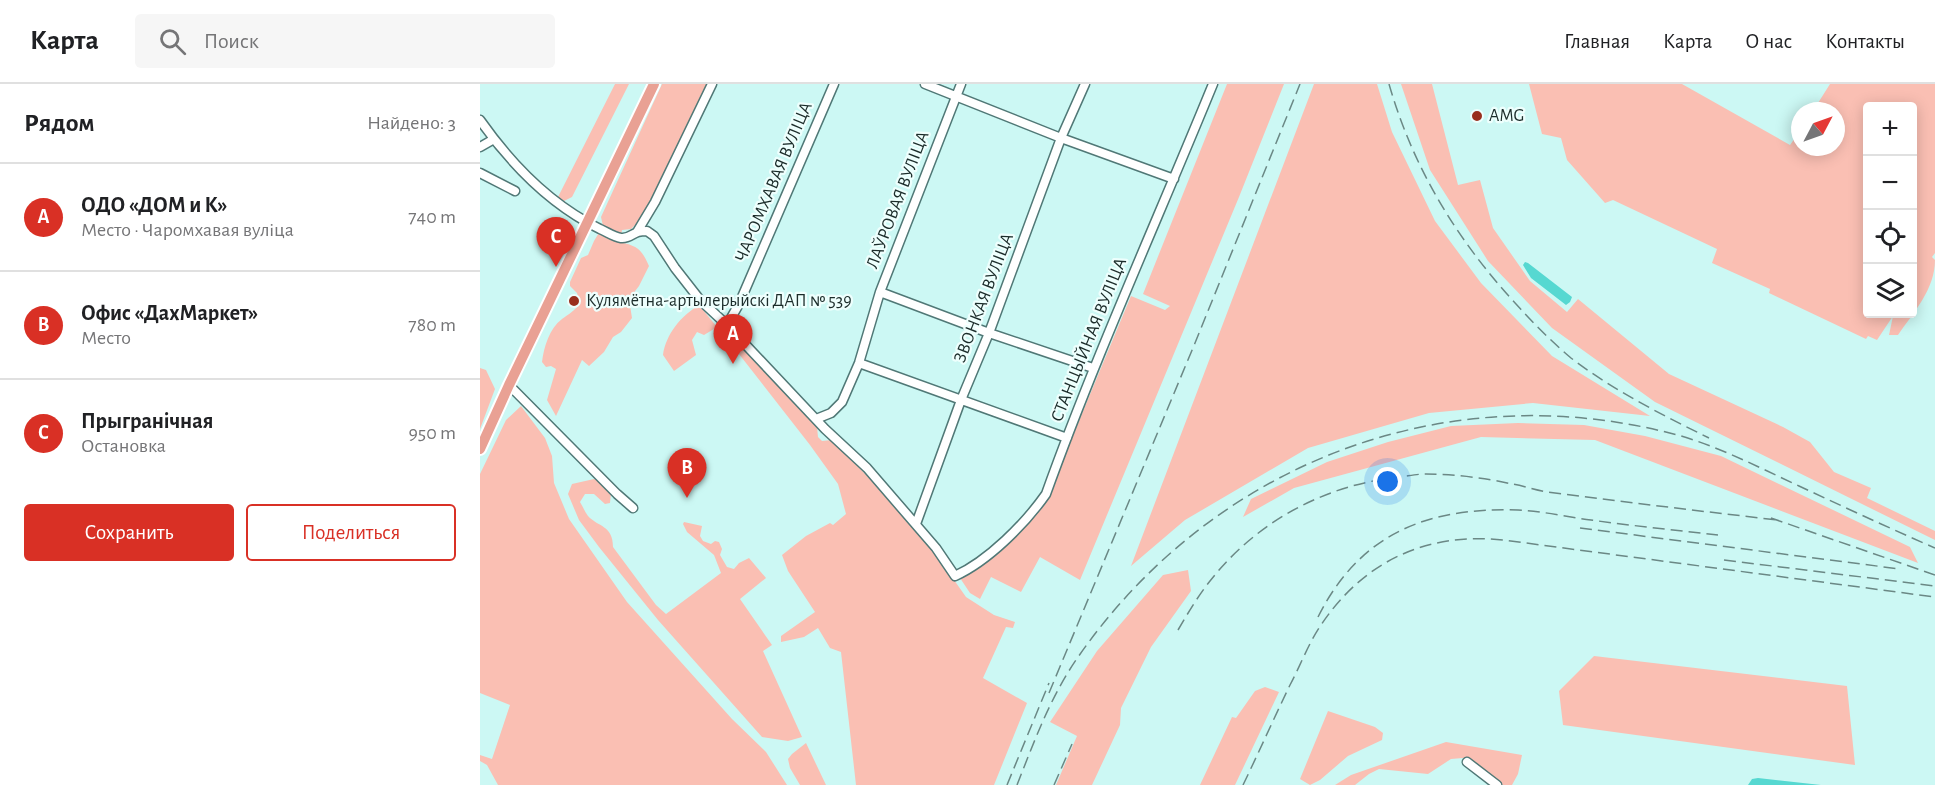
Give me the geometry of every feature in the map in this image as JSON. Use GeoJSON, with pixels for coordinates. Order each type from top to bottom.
{"type":"FeatureCollection","features":[{"type":"Feature","properties":{"kind":"main road"},"geometry":{"type":"LineString","coordinates":[[480,449],[654,84]]}},
{"type":"Feature","properties":{"kind":"street"},"geometry":{"type":"LineString","coordinates":[[637,232],[655,202],[712,84]]}},
{"type":"Feature","properties":{"kind":"street","name":"ЧАРОМХАВАЯ ВУЛІЦА"},"geometry":{"type":"LineString","coordinates":[[727,325],[739,304],[834,84]]}},
{"type":"Feature","properties":{"kind":"street"},"geometry":{"type":"LineString","coordinates":[[925,84],[1174,180]]}},
{"type":"Feature","properties":{"kind":"street","name":"ЛАЎРОВАЯ ВУЛІЦА"},"geometry":{"type":"LineString","coordinates":[[816,419],[831,413],[842,402],[859,363],[880,292],[961,84]]}},
{"type":"Feature","properties":{"kind":"street","name":"ЗВОНКАЯ ВУЛІЦА"},"geometry":{"type":"LineString","coordinates":[[916,524],[1061,138],[1085,84]]}},
{"type":"Feature","properties":{"kind":"street","name":"СТАНЦЫЙНАЯ ВУЛІЦА"},"geometry":{"type":"LineString","coordinates":[[916,524],[955,576],[970,569],[1002,542],[1046,494],[1093,368],[1213,84]]}},
{"type":"Feature","properties":{"kind":"street"},"geometry":{"type":"LineString","coordinates":[[480,120],[494,139],[550,199],[588,224],[618,238],[625,239],[637,232],[647,231],[654,236],[700,300],[867,468],[916,524]]}},
{"type":"Feature","properties":{"kind":"street"},"geometry":{"type":"LineString","coordinates":[[480,147],[494,139]]}},
{"type":"Feature","properties":{"kind":"street"},"geometry":{"type":"LineString","coordinates":[[480,173],[515,190]]}},
{"type":"Feature","properties":{"kind":"street"},"geometry":{"type":"LineString","coordinates":[[880,292],[989,333],[1093,368]]}},
{"type":"Feature","properties":{"kind":"street"},"geometry":{"type":"LineString","coordinates":[[859,363],[1067,438]]}},
{"type":"Feature","properties":{"kind":"street"},"geometry":{"type":"LineString","coordinates":[[509,385],[633,508]]}},
{"type":"Feature","properties":{"kind":"street"},"geometry":{"type":"LineString","coordinates":[[1467,762],[1497,785]]}},
{"type":"Feature","properties":{"kind":"shaded area"},"geometry":{"type":"Polygon","coordinates":[[[615,84],[629,84],[572,197],[564,201],[558,197],[615,84]]]}},
{"type":"Feature","properties":{"kind":"shaded area"},"geometry":{"type":"Polygon","coordinates":[[[662,84],[708,84],[657,189],[638,222],[631,229],[622,230],[620,242],[639,250],[649,266],[639,286],[629,299],[632,318],[621,332],[613,337],[604,352],[589,366],[582,360],[556,416],[547,400],[556,369],[551,366],[546,367],[542,362],[546,344],[557,323],[580,304],[577,293],[570,286],[570,282],[581,258],[588,255],[603,226],[601,217],[662,84]]]}},
{"type":"Feature","properties":{"kind":"shaded area"},"geometry":{"type":"Polygon","coordinates":[[[1227,84],[1284,84],[1080,580],[1040,557],[1021,592],[991,577],[980,599],[970,593],[960,578],[975,570],[1046,500],[1131,296],[1165,310],[1170,306],[1143,294],[1227,84]]]}},
{"type":"Feature","properties":{"kind":"shaded area"},"geometry":{"type":"Polygon","coordinates":[[[1314,84],[1377,84],[1392,132],[1435,221],[1481,283],[1552,356],[1650,416],[1533,403],[1429,413],[1308,448],[1185,520],[1131,566],[1314,84]]]}},
{"type":"Feature","properties":{"kind":"shaded area"},"geometry":{"type":"Polygon","coordinates":[[[1401,84],[1432,84],[1458,185],[1480,180],[1493,228],[1530,281],[1567,312],[1578,299],[1669,374],[1810,442],[1834,472],[1871,488],[1867,498],[1935,531],[1935,540],[1655,402],[1552,328],[1488,261],[1430,170],[1401,84]]]}},
{"type":"Feature","properties":{"kind":"shaded area"},"geometry":{"type":"Polygon","coordinates":[[[1529,84],[1682,84],[1791,144],[1791,156],[1845,156],[1845,102],[1819,102],[1830,84],[1935,84],[1935,253],[1932,257],[1935,260],[1928,290],[1917,307],[1917,102],[1863,102],[1863,318],[1892,318],[1877,340],[1868,336],[1866,339],[1769,293],[1770,289],[1712,263],[1717,249],[1613,200],[1605,203],[1567,160],[1561,138],[1542,134],[1529,84]]]}},
{"type":"Feature","properties":{"kind":"shaded area"},"geometry":{"type":"Polygon","coordinates":[[[699,305],[717,327],[704,335],[697,332],[692,340],[696,355],[674,371],[663,355],[667,340],[680,320],[699,305]]]}},
{"type":"Feature","properties":{"kind":"shaded area"},"geometry":{"type":"Polygon","coordinates":[[[1893,318],[1910,318],[1898,335],[1889,335],[1893,318]]]}},
{"type":"Feature","properties":{"kind":"shaded area"},"geometry":{"type":"Polygon","coordinates":[[[732,335],[817,427],[818,437],[822,441],[832,440],[877,486],[933,550],[966,597],[994,615],[1015,622],[1013,628],[1006,627],[983,678],[1027,703],[994,785],[856,785],[841,652],[830,648],[818,628],[804,637],[781,642],[781,636],[815,612],[788,571],[782,555],[806,536],[830,523],[833,525],[846,514],[838,484],[728,340],[732,335]]]}},
{"type":"Feature","properties":{"kind":"shaded area"},"geometry":{"type":"Polygon","coordinates":[[[480,368],[486,370],[495,389],[480,429],[480,368]]]}},
{"type":"Feature","properties":{"kind":"shaded area"},"geometry":{"type":"Polygon","coordinates":[[[521,406],[545,438],[552,456],[554,483],[569,519],[627,602],[732,719],[766,752],[787,785],[498,785],[487,765],[480,761],[480,755],[492,759],[510,705],[480,693],[480,474],[506,420],[521,406]]]}},
{"type":"Feature","properties":{"kind":"shaded area"},"geometry":{"type":"Polygon","coordinates":[[[1518,423],[1584,425],[1645,436],[1721,456],[1910,547],[1918,563],[1595,440],[1481,437],[1294,488],[1243,517],[1251,499],[1327,462],[1388,442],[1451,426],[1518,423]]]}},
{"type":"Feature","properties":{"kind":"shaded area"},"geometry":{"type":"Polygon","coordinates":[[[594,479],[601,482],[611,493],[610,503],[605,504],[594,494],[585,494],[580,502],[592,520],[608,530],[613,547],[656,605],[666,614],[721,573],[714,555],[687,532],[684,522],[702,526],[700,536],[703,541],[711,544],[715,541],[719,542],[722,549],[720,555],[727,567],[734,569],[739,563],[749,558],[766,578],[740,599],[772,645],[763,651],[802,737],[788,741],[762,737],[658,620],[599,547],[579,520],[568,494],[572,484],[594,479]]]}},
{"type":"Feature","properties":{"kind":"shaded area"},"geometry":{"type":"Polygon","coordinates":[[[1188,570],[1191,591],[1151,647],[1121,708],[1120,725],[1092,785],[1056,785],[1077,736],[1050,722],[1097,651],[1163,575],[1188,570]]]}},
{"type":"Feature","properties":{"kind":"shaded area"},"geometry":{"type":"Polygon","coordinates":[[[1594,656],[1847,686],[1855,765],[1563,725],[1559,691],[1594,656]]]}},
{"type":"Feature","properties":{"kind":"shaded area"},"geometry":{"type":"Polygon","coordinates":[[[1265,687],[1279,692],[1235,785],[1200,785],[1232,717],[1236,718],[1255,691],[1265,687]]]}},
{"type":"Feature","properties":{"kind":"shaded area"},"geometry":{"type":"Polygon","coordinates":[[[1328,711],[1375,727],[1383,733],[1382,740],[1348,756],[1320,780],[1310,785],[1300,779],[1328,711]]]}},
{"type":"Feature","properties":{"kind":"shaded area"},"geometry":{"type":"Polygon","coordinates":[[[1446,742],[1522,755],[1518,774],[1512,785],[1503,785],[1463,758],[1451,759],[1428,774],[1379,769],[1355,785],[1335,785],[1351,775],[1446,742]]]}},
{"type":"Feature","properties":{"kind":"shaded area"},"geometry":{"type":"Polygon","coordinates":[[[806,743],[826,785],[800,785],[790,768],[788,759],[806,743]]]}},
{"type":"Feature","properties":{"kind":"water"},"geometry":{"type":"Polygon","coordinates":[[[1525,262],[1572,297],[1570,302],[1566,305],[1531,278],[1523,265],[1525,262]]]}},
{"type":"Feature","properties":{"kind":"water"},"geometry":{"type":"Polygon","coordinates":[[[1752,779],[1821,785],[1748,785],[1752,779]]]}},
{"type":"Feature","properties":{"kind":"railway"},"geometry":{"type":"LineString","coordinates":[[1049,693],[1300,84]]}},
{"type":"Feature","properties":{"kind":"railway"},"geometry":{"type":"LineString","coordinates":[[1389,84],[1411,145],[1439,202],[1475,254],[1516,304],[1556,345],[1587,370],[1638,401],[1709,438]]}},
{"type":"Feature","properties":{"kind":"railway"},"geometry":{"type":"LineString","coordinates":[[1017,785],[1050,705],[1076,660],[1132,591],[1195,532],[1266,485],[1342,450],[1423,427],[1508,416],[1594,419],[1681,436],[1741,459],[1935,548]]}},
{"type":"Feature","properties":{"kind":"railway"},"geometry":{"type":"LineString","coordinates":[[1178,630],[1210,581],[1249,541],[1271,524],[1294,509],[1319,498],[1372,481],[1423,474],[1480,478],[1547,492],[1777,520]]}},
{"type":"Feature","properties":{"kind":"railway"},"geometry":{"type":"LineString","coordinates":[[1318,617],[1335,588],[1354,564],[1376,545],[1426,520],[1455,514],[1485,510],[1518,510],[1718,535]]}},
{"type":"Feature","properties":{"kind":"railway"},"geometry":{"type":"LineString","coordinates":[[1771,518],[1935,575]]}},
{"type":"Feature","properties":{"kind":"railway"},"geometry":{"type":"LineString","coordinates":[[1580,528],[1900,569]]}},
{"type":"Feature","properties":{"kind":"railway"},"geometry":{"type":"LineString","coordinates":[[1243,785],[1311,641],[1336,605],[1355,585],[1376,569],[1398,556],[1422,547],[1447,541],[1503,540],[1935,597]]}},
{"type":"Feature","properties":{"kind":"railway"},"geometry":{"type":"LineString","coordinates":[[1724,560],[1935,586]]}},
{"type":"Feature","properties":{"kind":"railway"},"geometry":{"type":"LineString","coordinates":[[1007,785],[1049,683]]}},
{"type":"Feature","properties":{"kind":"railway"},"geometry":{"type":"LineString","coordinates":[[1054,785],[1072,744]]}},
{"type":"Feature","properties":{"kind":"place","name":"AMG"},"geometry":{"type":"Point","coordinates":[1477,116]}},
{"type":"Feature","properties":{"kind":"place","name":"Прыгранічная"},"geometry":{"type":"Point","coordinates":[556,267]}},
{"type":"Feature","properties":{"kind":"place","name":"Кулямётна-артылерыйскі ДАП № 539"},"geometry":{"type":"Point","coordinates":[574,301]}},
{"type":"Feature","properties":{"kind":"place","name":"ОДО «ДОМ и К»"},"geometry":{"type":"Point","coordinates":[733,364]}},
{"type":"Feature","properties":{"kind":"place","name":"Офис «ДахМаркет»"},"geometry":{"type":"Point","coordinates":[687,498]}}]}
